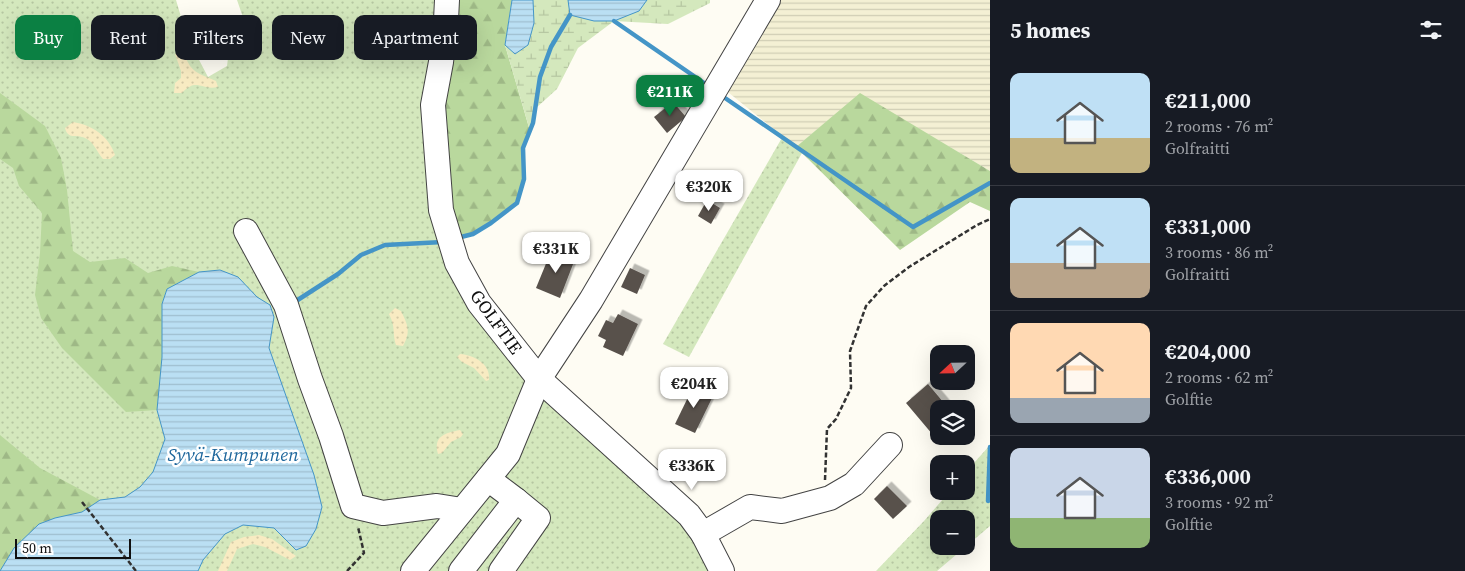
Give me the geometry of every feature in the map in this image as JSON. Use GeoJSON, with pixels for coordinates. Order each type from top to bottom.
{"type":"FeatureCollection","features":[{"type":"Feature","properties":{"kind":"street","name":"GOLFTIE"},"geometry":{"type":"LineString","coordinates":[[447,0],[441,62],[432,105],[441,210],[457,263],[479,303],[539,379],[690,515],[703,534],[722,571]]}},
{"type":"Feature","properties":{"kind":"street"},"geometry":{"type":"LineString","coordinates":[[413,571],[508,454],[539,379],[591,300],[768,0]]}},
{"type":"Feature","properties":{"kind":"street"},"geometry":{"type":"LineString","coordinates":[[246,231],[286,305],[353,506],[383,513],[438,506],[462,510]]}},
{"type":"Feature","properties":{"kind":"street"},"geometry":{"type":"LineString","coordinates":[[703,534],[750,507],[782,511],[830,498],[854,484],[890,445]]}},
{"type":"Feature","properties":{"kind":"street"},"geometry":{"type":"LineString","coordinates":[[488,479],[538,518],[501,571]]}},
{"type":"Feature","properties":{"kind":"street"},"geometry":{"type":"LineString","coordinates":[[461,571],[516,500]]}},
{"type":"Feature","properties":{"kind":"path"},"geometry":{"type":"LineString","coordinates":[[805,505],[825,480],[827,429],[836,420],[851,388],[850,350],[866,306],[884,286],[909,267],[970,229],[990,219]]}},
{"type":"Feature","properties":{"kind":"path"},"geometry":{"type":"LineString","coordinates":[[82,502],[136,571]]}},
{"type":"Feature","properties":{"kind":"path"},"geometry":{"type":"LineString","coordinates":[[347,571],[364,553],[353,506]]}},
{"type":"Feature","properties":{"kind":"shaded area"},"geometry":{"type":"Polygon","coordinates":[[[768,0],[990,0],[990,171],[860,94],[796,147],[718,84],[768,0]]]}},
{"type":"Feature","properties":{"kind":"green space"},"geometry":{"type":"Polygon","coordinates":[[[0,0],[176,0],[180,15],[175,15],[175,60],[199,60],[208,77],[227,66],[228,60],[262,60],[262,15],[242,15],[237,0],[447,0],[447,15],[354,15],[354,60],[445,60],[441,210],[479,303],[616,447],[722,571],[0,571],[0,0]]]}},
{"type":"Feature","properties":{"kind":"green space"},"geometry":{"type":"Polygon","coordinates":[[[447,0],[512,0],[505,45],[530,131],[523,148],[524,179],[517,203],[473,234],[450,240],[441,60],[477,60],[477,15],[446,15],[447,0]]]}},
{"type":"Feature","properties":{"kind":"green space"},"geometry":{"type":"Polygon","coordinates":[[[512,0],[710,0],[710,3],[668,24],[614,21],[578,48],[557,89],[536,108],[530,131],[505,45],[512,0]]]}},
{"type":"Feature","properties":{"kind":"green space"},"geometry":{"type":"Polygon","coordinates":[[[0,93],[45,126],[61,158],[67,190],[73,251],[90,262],[125,258],[148,273],[172,266],[199,272],[167,289],[162,304],[162,357],[157,410],[126,412],[62,348],[41,318],[35,295],[42,213],[19,186],[13,168],[0,159],[0,93]]]}},
{"type":"Feature","properties":{"kind":"green space"},"geometry":{"type":"Polygon","coordinates":[[[860,93],[990,171],[990,211],[970,202],[900,250],[796,147],[860,93]]]}},
{"type":"Feature","properties":{"kind":"green space"},"geometry":{"type":"Polygon","coordinates":[[[783,136],[802,153],[689,357],[663,344],[783,136]]]}},
{"type":"Feature","properties":{"kind":"green space"},"geometry":{"type":"Polygon","coordinates":[[[0,435],[40,468],[100,500],[82,512],[55,518],[14,548],[0,571],[0,435]]]}},
{"type":"Feature","properties":{"kind":"green space"},"geometry":{"type":"Polygon","coordinates":[[[990,445],[990,526],[975,539],[975,510],[934,510],[942,500],[975,500],[975,462],[990,445]]]}},
{"type":"Feature","properties":{"kind":"green space"},"geometry":{"type":"Polygon","coordinates":[[[930,514],[930,555],[956,555],[937,571],[876,571],[930,514]]]}},
{"type":"Feature","properties":{"kind":"sand"},"geometry":{"type":"Polygon","coordinates":[[[177,60],[187,60],[192,69],[216,81],[218,87],[212,88],[196,85],[187,88],[182,93],[174,93],[175,83],[181,78],[177,60]]]}},
{"type":"Feature","properties":{"kind":"sand"},"geometry":{"type":"Polygon","coordinates":[[[73,122],[99,132],[109,142],[115,155],[110,159],[103,159],[88,139],[68,134],[65,128],[73,122]]]}},
{"type":"Feature","properties":{"kind":"sand"},"geometry":{"type":"Polygon","coordinates":[[[395,308],[401,311],[407,325],[408,332],[403,346],[396,345],[389,314],[395,308]]]}},
{"type":"Feature","properties":{"kind":"sand"},"geometry":{"type":"Polygon","coordinates":[[[460,354],[471,356],[480,361],[487,369],[489,380],[486,381],[474,368],[462,362],[457,357],[460,354]]]}},
{"type":"Feature","properties":{"kind":"sand"},"geometry":{"type":"Polygon","coordinates":[[[460,430],[463,434],[461,437],[451,442],[442,453],[438,454],[437,443],[439,439],[445,434],[460,430]]]}},
{"type":"Feature","properties":{"kind":"sand"},"geometry":{"type":"Polygon","coordinates":[[[259,535],[272,539],[296,556],[290,560],[265,547],[253,544],[237,549],[227,571],[218,571],[231,542],[244,537],[259,535]]]}},
{"type":"Feature","properties":{"kind":"water"},"geometry":{"type":"Polygon","coordinates":[[[512,0],[533,0],[534,23],[528,45],[515,54],[505,45],[512,0]]]}},
{"type":"Feature","properties":{"kind":"water"},"geometry":{"type":"Polygon","coordinates":[[[568,0],[647,0],[639,11],[614,21],[594,21],[570,15],[568,0]]]}},
{"type":"Feature","properties":{"kind":"water","name":"Syvä-Kumpunen"},"geometry":{"type":"Polygon","coordinates":[[[220,270],[238,277],[257,297],[270,305],[274,317],[269,348],[314,475],[322,507],[316,529],[306,546],[296,550],[274,528],[243,525],[225,534],[203,560],[198,571],[0,571],[14,548],[39,524],[82,512],[100,500],[125,497],[140,487],[153,472],[165,439],[157,410],[162,357],[162,304],[167,289],[199,272],[220,270]]]}},
{"type":"Feature","properties":{"kind":"building"},"geometry":{"type":"Polygon","coordinates":[[[673,102],[686,117],[667,133],[654,117],[673,102]]]}},
{"type":"Feature","properties":{"kind":"building"},"geometry":{"type":"Polygon","coordinates":[[[707,200],[720,208],[711,224],[698,216],[707,200]]]}},
{"type":"Feature","properties":{"kind":"building"},"geometry":{"type":"Polygon","coordinates":[[[552,249],[575,259],[560,298],[536,288],[552,249]]]}},
{"type":"Feature","properties":{"kind":"building"},"geometry":{"type":"Polygon","coordinates":[[[630,268],[645,275],[637,294],[621,287],[630,268]]]}},
{"type":"Feature","properties":{"kind":"building"},"geometry":{"type":"Polygon","coordinates":[[[618,314],[638,324],[623,356],[603,347],[606,340],[598,336],[606,320],[613,323],[618,314]]]}},
{"type":"Feature","properties":{"kind":"building"},"geometry":{"type":"Polygon","coordinates":[[[928,384],[930,390],[933,390],[941,400],[930,400],[930,431],[906,403],[928,384]]]}},
{"type":"Feature","properties":{"kind":"building"},"geometry":{"type":"Polygon","coordinates":[[[694,385],[714,394],[695,433],[675,424],[694,385]]]}},
{"type":"Feature","properties":{"kind":"building"},"geometry":{"type":"Polygon","coordinates":[[[887,486],[907,506],[893,519],[874,499],[887,486]]]}},
{"type":"Feature","properties":{"kind":"waterway"},"geometry":{"type":"LineString","coordinates":[[457,238],[473,234],[517,203],[524,179],[523,148],[533,123],[540,77],[551,47],[570,15]]}},
{"type":"Feature","properties":{"kind":"waterway"},"geometry":{"type":"LineString","coordinates":[[614,21],[704,83]]}},
{"type":"Feature","properties":{"kind":"waterway"},"geometry":{"type":"LineString","coordinates":[[725,98],[913,227],[990,183]]}},
{"type":"Feature","properties":{"kind":"waterway"},"geometry":{"type":"LineString","coordinates":[[293,303],[338,274],[361,255],[385,245],[443,242]]}},
{"type":"Feature","properties":{"kind":"waterway"},"geometry":{"type":"LineString","coordinates":[[988,501],[990,447]]}}]}
